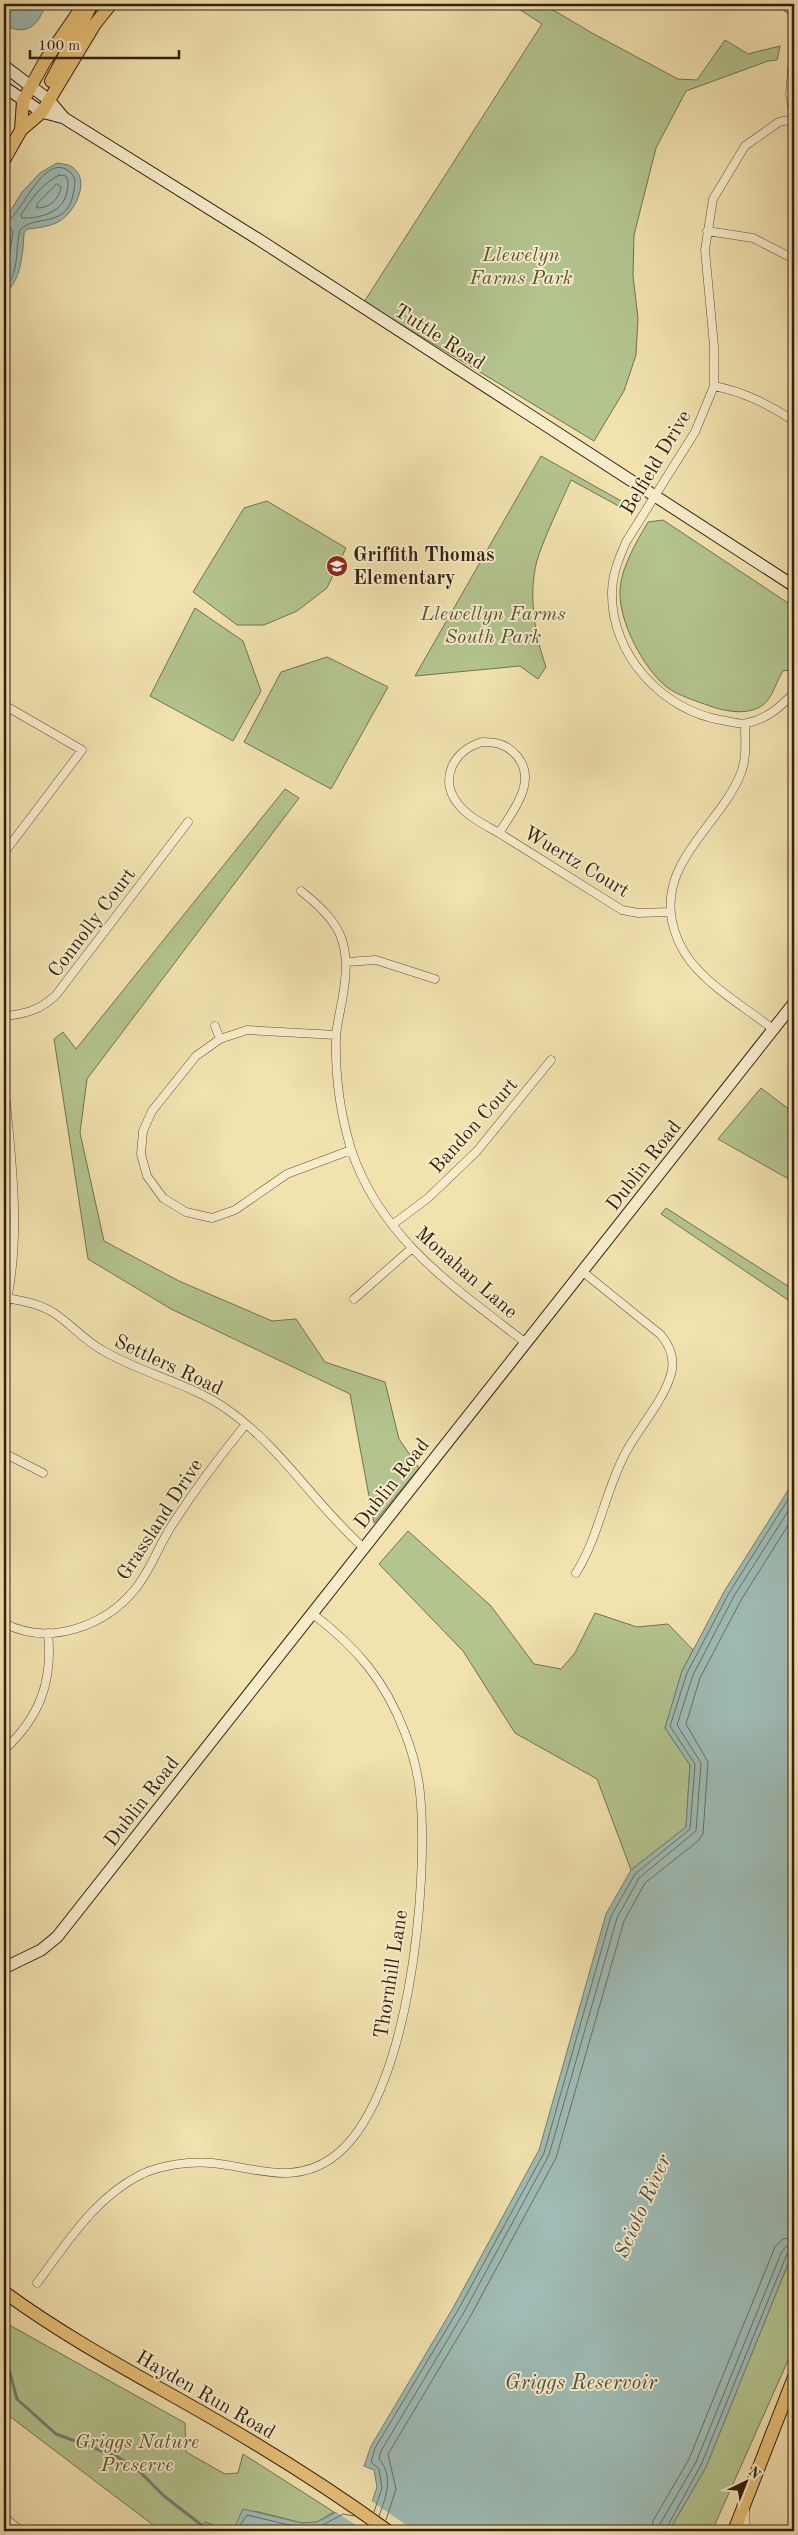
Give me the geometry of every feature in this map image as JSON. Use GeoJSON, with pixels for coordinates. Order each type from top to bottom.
{"type":"FeatureCollection","features":[{"type":"Feature","properties":{"kind":"main road"},"geometry":{"type":"LineString","coordinates":[[22,130],[23,101],[84,4]]}},
{"type":"Feature","properties":{"kind":"main road"},"geometry":{"type":"LineString","coordinates":[[4,160],[22,130],[42,112],[92,4]]}},
{"type":"Feature","properties":{"kind":"main road"},"geometry":{"type":"LineString","coordinates":[[47,98],[95,24],[111,4]]}},
{"type":"Feature","properties":{"kind":"main road"},"geometry":{"type":"LineString","coordinates":[[4,66],[47,98],[64,118]]}},
{"type":"Feature","properties":{"kind":"main road"},"geometry":{"type":"LineString","coordinates":[[4,87],[42,112],[64,118]]}},
{"type":"Feature","properties":{"kind":"main road","name":"Tuttle Road"},"geometry":{"type":"LineString","coordinates":[[64,118],[261,241],[794,586]]}},
{"type":"Feature","properties":{"kind":"main road","name":"Dublin Road"},"geometry":{"type":"LineString","coordinates":[[4,1968],[40,1950],[57,1937],[794,1002]]}},
{"type":"Feature","properties":{"kind":"main road","name":"Hayden Run Road"},"geometry":{"type":"LineString","coordinates":[[4,2292],[78,2342],[208,2415],[314,2480],[388,2531]]}},
{"type":"Feature","properties":{"kind":"main road"},"geometry":{"type":"LineString","coordinates":[[734,2531],[794,2377]]}},
{"type":"Feature","properties":{"kind":"street"},"geometry":{"type":"LineString","coordinates":[[786,4],[794,11]]}},
{"type":"Feature","properties":{"kind":"street"},"geometry":{"type":"LineString","coordinates":[[794,46],[790,94],[794,119]]}},
{"type":"Feature","properties":{"kind":"street","name":"Belfield Drive"},"geometry":{"type":"LineString","coordinates":[[745,724],[698,715],[676,704],[662,693],[637,668],[627,654],[617,630],[612,592],[614,576],[626,542],[695,432],[714,386],[714,346],[705,250],[707,231],[716,193],[746,146],[779,122],[794,119]]}},
{"type":"Feature","properties":{"kind":"street"},"geometry":{"type":"LineString","coordinates":[[707,231],[754,238],[794,259]]}},
{"type":"Feature","properties":{"kind":"street"},"geometry":{"type":"LineString","coordinates":[[714,386],[739,391],[766,403],[794,421]]}},
{"type":"Feature","properties":{"kind":"street"},"geometry":{"type":"LineString","coordinates":[[773,1030],[705,977],[681,948],[670,912],[670,894],[681,863],[726,802],[740,774],[744,762],[745,724],[776,712],[794,693]]}},
{"type":"Feature","properties":{"kind":"street"},"geometry":{"type":"LineString","coordinates":[[4,705],[82,750],[4,853]]}},
{"type":"Feature","properties":{"kind":"street","name":"Wuertz Court"},"geometry":{"type":"LineString","coordinates":[[499,833],[520,800],[526,775],[512,750],[502,744],[482,742],[472,744],[456,757],[449,776],[449,787],[458,805],[499,833],[622,910],[638,913],[670,912]]}},
{"type":"Feature","properties":{"kind":"street","name":"Connolly Court"},"geometry":{"type":"LineString","coordinates":[[4,1016],[30,1013],[44,1006],[56,995],[188,822]]}},
{"type":"Feature","properties":{"kind":"street","name":"Monahan Lane"},"geometry":{"type":"LineString","coordinates":[[301,891],[322,908],[332,920],[345,947],[347,962],[336,1035],[337,1078],[343,1117],[351,1150],[374,1199],[411,1249],[437,1273],[526,1343]]}},
{"type":"Feature","properties":{"kind":"street"},"geometry":{"type":"LineString","coordinates":[[347,962],[376,960],[434,979]]}},
{"type":"Feature","properties":{"kind":"street"},"geometry":{"type":"LineString","coordinates":[[215,1026],[220,1038]]}},
{"type":"Feature","properties":{"kind":"street"},"geometry":{"type":"LineString","coordinates":[[336,1035],[247,1030],[220,1038],[196,1056],[152,1110],[143,1131],[143,1164],[151,1183],[163,1198],[198,1217],[212,1218],[226,1215],[287,1174],[351,1150]]}},
{"type":"Feature","properties":{"kind":"street","name":"Bandon Court"},"geometry":{"type":"LineString","coordinates":[[392,1225],[428,1198],[477,1151],[551,1060]]}},
{"type":"Feature","properties":{"kind":"street"},"geometry":{"type":"LineString","coordinates":[[4,1082],[15,1201],[7,1298],[4,1312]]}},
{"type":"Feature","properties":{"kind":"street"},"geometry":{"type":"LineString","coordinates":[[354,1299],[411,1249]]}},
{"type":"Feature","properties":{"kind":"street"},"geometry":{"type":"LineString","coordinates":[[576,1573],[592,1543],[616,1472],[638,1430],[660,1397],[671,1374],[672,1362],[670,1348],[661,1335],[583,1272]]}},
{"type":"Feature","properties":{"kind":"street","name":"Settlers Road"},"geometry":{"type":"LineString","coordinates":[[7,1298],[43,1307],[107,1353],[128,1365],[205,1396],[246,1424],[279,1453],[328,1514],[364,1548]]}},
{"type":"Feature","properties":{"kind":"street","name":"Grassland Drive"},"geometry":{"type":"LineString","coordinates":[[4,1623],[28,1631],[48,1633],[81,1627],[110,1612],[136,1587],[166,1532],[207,1472],[246,1424]]}},
{"type":"Feature","properties":{"kind":"street"},"geometry":{"type":"LineString","coordinates":[[4,1453],[43,1473]]}},
{"type":"Feature","properties":{"kind":"street","name":"Thornhill Lane"},"geometry":{"type":"LineString","coordinates":[[37,2283],[85,2220],[102,2202],[141,2175],[157,2168],[178,2164],[211,2163],[281,2174],[309,2170],[332,2158],[350,2140],[365,2118],[389,2066],[403,2016],[414,1949],[423,1850],[420,1789],[406,1735],[383,1689],[353,1648],[313,1614]]}},
{"type":"Feature","properties":{"kind":"street"},"geometry":{"type":"LineString","coordinates":[[4,1750],[39,1705],[48,1684],[50,1663],[48,1633]]}},
{"type":"Feature","properties":{"kind":"street"},"geometry":{"type":"LineString","coordinates":[[744,2504],[746,2531]]}},
{"type":"Feature","properties":{"kind":"street"},"geometry":{"type":"LineString","coordinates":[[4,2518],[21,2531]]}},
{"type":"Feature","properties":{"kind":"green space","name":"Llewelyn Farms Park"},"geometry":{"type":"Polygon","coordinates":[[[511,4],[543,4],[592,33],[678,79],[697,80],[725,40],[748,54],[780,46],[777,60],[768,61],[686,91],[656,148],[634,235],[633,276],[638,318],[636,355],[624,391],[594,441],[364,302],[542,24],[511,4]]]}},
{"type":"Feature","properties":{"kind":"green space","name":"Llewellyn Farms South Park"},"geometry":{"type":"Polygon","coordinates":[[[541,456],[623,502],[624,509],[571,480],[539,554],[533,582],[535,626],[546,667],[538,679],[520,666],[415,676],[541,456]]]}},
{"type":"Feature","properties":{"kind":"green space"},"geometry":{"type":"Polygon","coordinates":[[[267,501],[346,548],[327,588],[297,611],[264,625],[237,625],[193,592],[244,508],[267,501]]]}},
{"type":"Feature","properties":{"kind":"green space","name":"Llewellyn Farms South Park"},"geometry":{"type":"Polygon","coordinates":[[[663,520],[794,607],[794,669],[783,671],[770,697],[758,708],[740,712],[728,711],[688,698],[668,688],[650,670],[628,631],[621,604],[620,592],[623,574],[648,522],[663,520]]]}},
{"type":"Feature","properties":{"kind":"green space"},"geometry":{"type":"Polygon","coordinates":[[[195,608],[243,641],[261,691],[233,741],[150,696],[195,608]]]}},
{"type":"Feature","properties":{"kind":"green space"},"geometry":{"type":"Polygon","coordinates":[[[327,657],[388,687],[331,789],[244,742],[281,672],[327,657]]]}},
{"type":"Feature","properties":{"kind":"green space"},"geometry":{"type":"Polygon","coordinates":[[[285,789],[299,798],[87,1079],[80,1133],[104,1241],[179,1281],[272,1321],[296,1319],[325,1362],[385,1382],[399,1439],[419,1468],[374,1523],[350,1394],[171,1309],[88,1259],[54,1039],[63,1032],[76,1049],[285,789]]]}},
{"type":"Feature","properties":{"kind":"green space"},"geometry":{"type":"Polygon","coordinates":[[[761,1088],[794,1113],[794,1182],[718,1139],[761,1088]]]}},
{"type":"Feature","properties":{"kind":"green space"},"geometry":{"type":"Polygon","coordinates":[[[666,1208],[794,1290],[794,1304],[661,1214],[666,1208]]]}},
{"type":"Feature","properties":{"kind":"green space"},"geometry":{"type":"Polygon","coordinates":[[[408,1531],[491,1606],[534,1664],[561,1669],[575,1653],[595,1613],[637,1627],[668,1624],[693,1650],[682,1671],[665,1728],[690,1765],[686,1827],[631,1870],[597,1779],[515,1733],[463,1651],[379,1564],[408,1531]]]}},
{"type":"Feature","properties":{"kind":"green space"},"geometry":{"type":"Polygon","coordinates":[[[794,2249],[794,2347],[712,2531],[669,2531],[706,2467],[794,2249]]]}},
{"type":"Feature","properties":{"kind":"green space","name":"Griggs Nature Preserve"},"geometry":{"type":"Polygon","coordinates":[[[4,2322],[185,2423],[186,2452],[225,2474],[238,2473],[243,2454],[334,2512],[317,2522],[302,2523],[255,2511],[229,2531],[205,2522],[201,2526],[201,2531],[161,2531],[4,2412],[4,2322]]]}},
{"type":"Feature","properties":{"kind":"water"},"geometry":{"type":"Polygon","coordinates":[[[4,4],[46,4],[36,23],[31,27],[20,30],[4,25],[4,4]]]}},
{"type":"Feature","properties":{"kind":"water"},"geometry":{"type":"Polygon","coordinates":[[[57,163],[70,166],[78,173],[81,188],[75,205],[58,222],[27,229],[24,233],[22,258],[18,275],[4,295],[4,221],[22,192],[40,173],[57,163]]]}},
{"type":"Feature","properties":{"kind":"water","name":"Griggs Reservoir"},"geometry":{"type":"Polygon","coordinates":[[[794,1481],[794,2249],[706,2467],[669,2531],[229,2531],[236,2524],[243,2509],[302,2523],[317,2522],[344,2508],[368,2514],[377,2487],[374,2470],[364,2466],[371,2446],[453,2308],[539,2150],[606,1914],[631,1870],[686,1827],[690,1765],[665,1728],[682,1671],[725,1590],[794,1481]]]}},
{"type":"Feature","properties":{"kind":"water"},"geometry":{"type":"Polygon","coordinates":[[[205,2522],[229,2531],[201,2531],[201,2526],[205,2522]]]}},
{"type":"Feature","properties":{"kind":"pier"},"geometry":{"type":"Polygon","coordinates":[[[370,2500],[415,2531],[365,2531],[333,2510],[344,2506],[366,2511],[370,2500]]]}},
{"type":"Feature","properties":{"kind":"waterway"},"geometry":{"type":"LineString","coordinates":[[4,2351],[17,2399],[56,2434],[116,2456],[139,2471],[164,2496],[204,2527]]}},
{"type":"Feature","properties":{"kind":"place","name":"Griffith Thomas Elementary"},"geometry":{"type":"Point","coordinates":[337,566]}},
{"type":"Feature","properties":{"kind":"water label","name":"Scioto River"},"geometry":{"type":"Point","coordinates":[642,2206]}}]}
